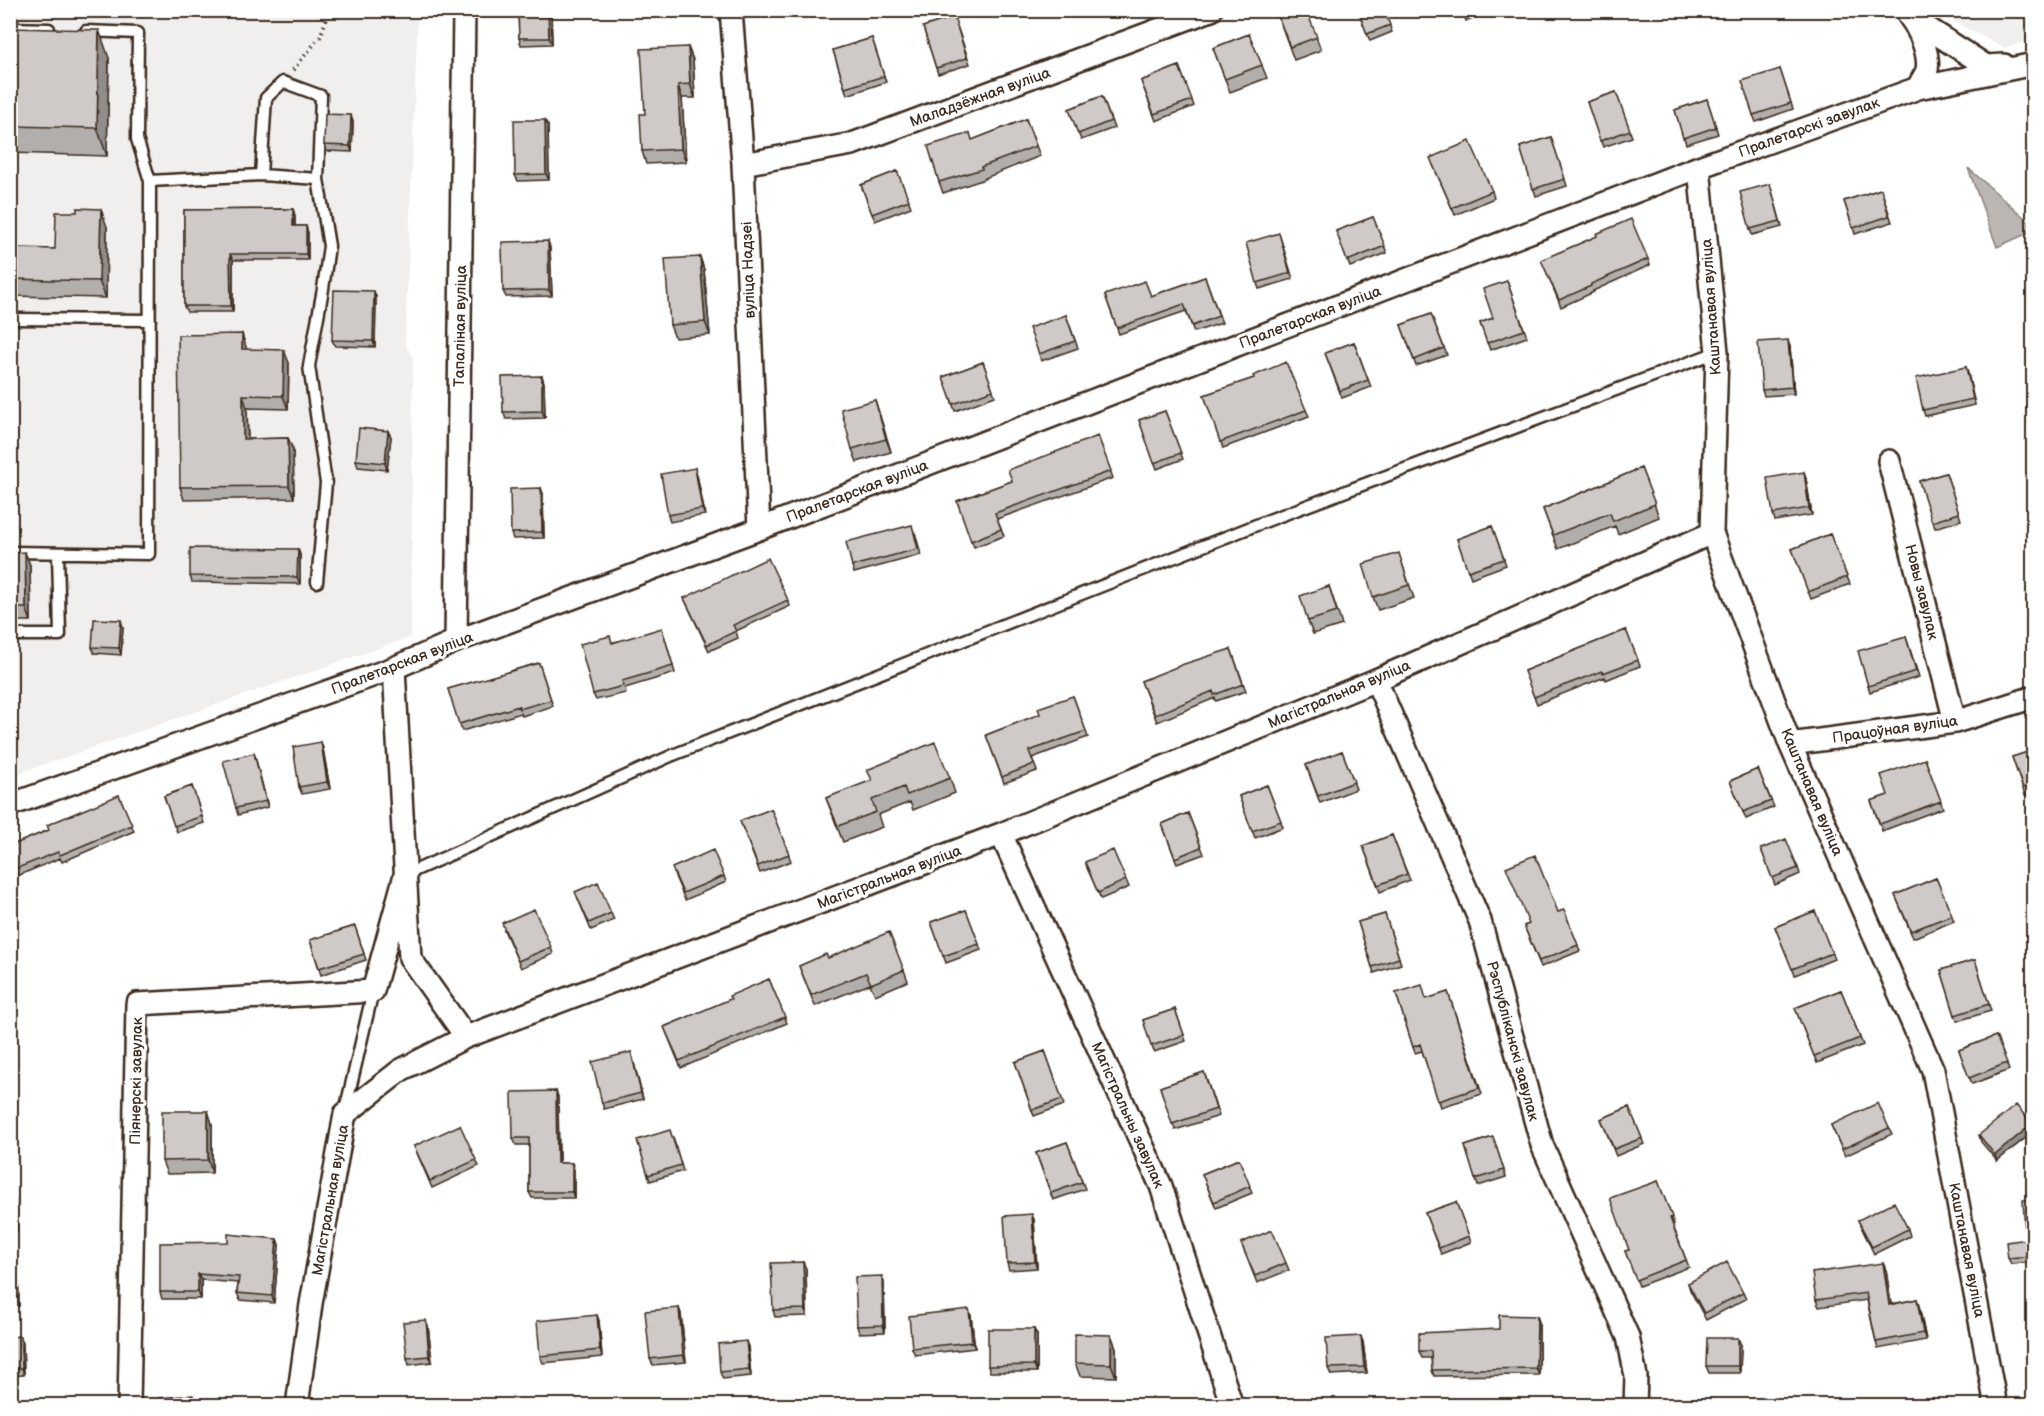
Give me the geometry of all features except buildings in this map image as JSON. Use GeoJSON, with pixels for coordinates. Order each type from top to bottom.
{"type":"FeatureCollection","features":[{"type":"Feature","properties":{"kind":"street","name":"Тапаліная вуліца"},"geometry":{"type":"LineString","coordinates":[[456,641],[464,10]]}},
{"type":"Feature","properties":{"kind":"street","name":"вуліца Надзеі"},"geometry":{"type":"LineString","coordinates":[[731,10],[743,164],[759,529]]}},
{"type":"Feature","properties":{"kind":"street","name":"Маладзёжная вуліца"},"geometry":{"type":"LineString","coordinates":[[743,164],[852,144],[1211,10]]}},
{"type":"Feature","properties":{"kind":"street"},"geometry":{"type":"LineString","coordinates":[[1907,13],[1986,66],[2034,63]]}},
{"type":"Feature","properties":{"kind":"street"},"geometry":{"type":"LineString","coordinates":[[1907,13],[1916,25],[1927,57],[1927,71],[1918,88]]}},
{"type":"Feature","properties":{"kind":"street","name":"Пралетарскі завулак"},"geometry":{"type":"LineString","coordinates":[[1699,167],[1918,88],[2034,63]]}},
{"type":"Feature","properties":{"kind":"street","name":"Пралетарская вуліца"},"geometry":{"type":"LineString","coordinates":[[10,805],[394,668],[456,641],[759,529],[1699,167]]}},
{"type":"Feature","properties":{"kind":"street","name":"Каштанавая вуліца"},"geometry":{"type":"LineString","coordinates":[[1699,167],[1717,352],[1712,532],[1790,744],[1933,1070],[1995,1406]]}},
{"type":"Feature","properties":{"kind":"street","name":"Новы завулак"},"geometry":{"type":"LineString","coordinates":[[1888,461],[1955,722]]}},
{"type":"Feature","properties":{"kind":"street","name":"Магістральная вуліца"},"geometry":{"type":"LineString","coordinates":[[297,1406],[311,1304],[345,1114],[401,1070],[466,1037],[1001,834],[1376,680],[1712,532]]}},
{"type":"Feature","properties":{"kind":"street"},"geometry":{"type":"LineString","coordinates":[[394,668],[410,958],[466,1037]]}},
{"type":"Feature","properties":{"kind":"street","name":"Рэспубліканскі завулак"},"geometry":{"type":"LineString","coordinates":[[1376,680],[1480,921],[1542,1144],[1628,1337],[1636,1376],[1635,1406]]}},
{"type":"Feature","properties":{"kind":"street","name":"Працоўная вуліца"},"geometry":{"type":"LineString","coordinates":[[1790,744],[1955,722],[2034,697]]}},
{"type":"Feature","properties":{"kind":"street","name":"Магістральны завулак"},"geometry":{"type":"LineString","coordinates":[[1001,834],[1161,1186],[1232,1406]]}},
{"type":"Feature","properties":{"kind":"street"},"geometry":{"type":"LineString","coordinates":[[373,991],[405,875]]}},
{"type":"Feature","properties":{"kind":"street","name":"Піянерскі завулак"},"geometry":{"type":"LineString","coordinates":[[129,1406],[137,1004],[373,991]]}},
{"type":"Feature","properties":{"kind":"lane"},"geometry":{"type":"LineString","coordinates":[[10,28],[57,30]]}},
{"type":"Feature","properties":{"kind":"lane"},"geometry":{"type":"LineString","coordinates":[[10,552],[149,554],[150,181],[137,139],[138,33],[80,30]]}},
{"type":"Feature","properties":{"kind":"lane"},"geometry":{"type":"LineString","coordinates":[[261,175],[266,98],[283,82],[321,96],[318,179],[329,246],[309,366],[326,483],[317,582]]}},
{"type":"Feature","properties":{"kind":"lane"},"geometry":{"type":"LineString","coordinates":[[150,181],[261,175],[318,179]]}},
{"type":"Feature","properties":{"kind":"lane"},"geometry":{"type":"LineString","coordinates":[[10,319],[150,320]]}},
{"type":"Feature","properties":{"kind":"lane"},"geometry":{"type":"LineString","coordinates":[[405,875],[674,755],[1269,520],[1717,352]]}},
{"type":"Feature","properties":{"kind":"lane"},"geometry":{"type":"LineString","coordinates":[[10,635],[60,635],[58,553]]}},
{"type":"Feature","properties":{"kind":"lane"},"geometry":{"type":"LineString","coordinates":[[345,1114],[373,991]]}},
{"type":"Feature","properties":{"kind":"path"},"geometry":{"type":"LineString","coordinates":[[283,82],[320,37],[330,10]]}},
{"type":"Feature","properties":{"kind":"shaded area"},"geometry":{"type":"Polygon","coordinates":[[[10,11],[418,11],[405,343],[413,358],[411,637],[11,776],[10,11]]]}},
{"type":"Feature","properties":{"kind":"shaded area"},"geometry":{"type":"Polygon","coordinates":[[[1944,11],[2033,11],[2033,40],[2004,48],[1951,20],[1944,11]]]}},
{"type":"Feature","properties":{"kind":"shaded area"},"geometry":{"type":"Polygon","coordinates":[[[1968,168],[2033,225],[2033,231],[1997,247],[1968,168]]]}}]}
